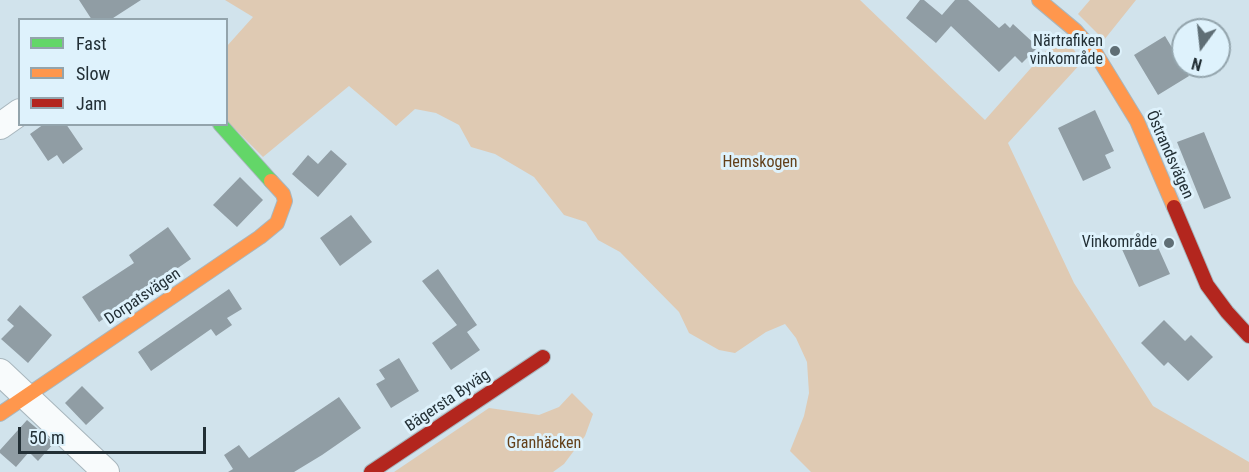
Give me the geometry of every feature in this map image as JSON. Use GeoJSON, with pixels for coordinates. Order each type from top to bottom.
{"type":"FeatureCollection","features":[{"type":"Feature","properties":{"kind":"street","name":"Östrandsvägen"},"geometry":{"type":"LineString","coordinates":[[1039,0],[1076,31],[1096,54],[1137,121],[1207,285],[1249,336]]}},
{"type":"Feature","properties":{"kind":"street"},"geometry":{"type":"LineString","coordinates":[[0,126],[18,113]]}},
{"type":"Feature","properties":{"kind":"street","name":"Dorpatsvägen"},"geometry":{"type":"LineString","coordinates":[[0,414],[260,237],[277,223],[285,201],[283,194],[222,126]]}},
{"type":"Feature","properties":{"kind":"street","name":"Bägersta Byväg"},"geometry":{"type":"LineString","coordinates":[[371,472],[543,357]]}},
{"type":"Feature","properties":{"kind":"street"},"geometry":{"type":"LineString","coordinates":[[0,372],[106,472]]}},
{"type":"Feature","properties":{"kind":"green space","name":"Hemskogen"},"geometry":{"type":"Polygon","coordinates":[[[225,0],[860,0],[985,120],[1061,34],[1083,61],[1008,143],[1074,283],[1153,406],[1249,462],[1249,472],[811,472],[790,451],[804,416],[809,393],[807,362],[796,338],[785,324],[766,332],[735,353],[719,350],[689,333],[679,312],[620,252],[598,240],[586,222],[564,215],[534,177],[495,154],[471,147],[459,125],[436,113],[415,109],[396,126],[349,86],[263,157],[228,122],[228,45],[253,17],[225,0]]]}},
{"type":"Feature","properties":{"kind":"green space"},"geometry":{"type":"Polygon","coordinates":[[[1090,0],[1136,0],[1104,40],[1078,14],[1090,0]]]}},
{"type":"Feature","properties":{"kind":"green space","name":"Granhäcken"},"geometry":{"type":"Polygon","coordinates":[[[572,393],[593,414],[585,436],[564,464],[553,472],[394,472],[489,408],[539,415],[559,407],[572,393]]]}},
{"type":"Feature","properties":{"kind":"building"},"geometry":{"type":"Polygon","coordinates":[[[79,0],[141,0],[113,18],[91,18],[79,0]]]}},
{"type":"Feature","properties":{"kind":"building"},"geometry":{"type":"Polygon","coordinates":[[[920,0],[924,0],[942,15],[955,0],[968,0],[999,28],[1005,23],[1010,28],[1013,24],[1038,47],[1022,63],[1015,56],[999,72],[951,26],[936,43],[906,18],[920,0]]]}},
{"type":"Feature","properties":{"kind":"building"},"geometry":{"type":"Polygon","coordinates":[[[1165,36],[1171,46],[1171,78],[1186,78],[1158,95],[1134,55],[1165,36]]]}},
{"type":"Feature","properties":{"kind":"building"},"geometry":{"type":"Polygon","coordinates":[[[1095,110],[1114,151],[1105,155],[1111,168],[1083,181],[1058,128],[1095,110]]]}},
{"type":"Feature","properties":{"kind":"building"},"geometry":{"type":"Polygon","coordinates":[[[41,126],[67,126],[83,149],[63,164],[57,155],[48,161],[30,134],[41,126]]]}},
{"type":"Feature","properties":{"kind":"building"},"geometry":{"type":"Polygon","coordinates":[[[1204,132],[1231,198],[1204,209],[1177,142],[1204,132]]]}},
{"type":"Feature","properties":{"kind":"building"},"geometry":{"type":"Polygon","coordinates":[[[331,150],[347,164],[318,197],[292,174],[308,155],[318,164],[331,150]]]}},
{"type":"Feature","properties":{"kind":"building"},"geometry":{"type":"Polygon","coordinates":[[[240,177],[263,200],[237,227],[213,205],[240,177]]]}},
{"type":"Feature","properties":{"kind":"building"},"geometry":{"type":"Polygon","coordinates":[[[351,215],[372,242],[340,266],[320,238],[351,215]]]}},
{"type":"Feature","properties":{"kind":"building"},"geometry":{"type":"Polygon","coordinates":[[[168,227],[191,259],[99,322],[82,297],[134,263],[129,255],[168,227]]]}},
{"type":"Feature","properties":{"kind":"building"},"geometry":{"type":"Polygon","coordinates":[[[1152,234],[1170,274],[1139,287],[1121,247],[1152,234]]]}},
{"type":"Feature","properties":{"kind":"building"},"geometry":{"type":"Polygon","coordinates":[[[438,269],[477,325],[467,332],[480,350],[451,370],[432,343],[457,325],[422,281],[438,269]]]}},
{"type":"Feature","properties":{"kind":"building"},"geometry":{"type":"Polygon","coordinates":[[[229,289],[242,309],[227,318],[232,325],[216,336],[211,329],[151,371],[138,352],[229,289]]]}},
{"type":"Feature","properties":{"kind":"building"},"geometry":{"type":"Polygon","coordinates":[[[20,305],[52,335],[28,363],[1,339],[14,326],[7,320],[20,305]]]}},
{"type":"Feature","properties":{"kind":"building"},"geometry":{"type":"Polygon","coordinates":[[[1164,320],[1185,341],[1191,335],[1213,357],[1188,381],[1168,362],[1164,366],[1141,343],[1164,320]]]}},
{"type":"Feature","properties":{"kind":"building"},"geometry":{"type":"Polygon","coordinates":[[[399,358],[419,391],[391,408],[376,384],[385,379],[379,370],[399,358]]]}},
{"type":"Feature","properties":{"kind":"building"},"geometry":{"type":"Polygon","coordinates":[[[82,386],[104,408],[86,425],[65,403],[82,386]]]}},
{"type":"Feature","properties":{"kind":"building"},"geometry":{"type":"Polygon","coordinates":[[[339,397],[361,428],[322,455],[294,472],[228,472],[233,469],[224,455],[239,445],[249,458],[339,397]]]}},
{"type":"Feature","properties":{"kind":"building"},"geometry":{"type":"Polygon","coordinates":[[[27,420],[54,443],[38,461],[29,452],[16,467],[0,453],[0,450],[27,420]]]}},
{"type":"Feature","properties":{"kind":"traffic: fast"},"geometry":{"type":"LineString","coordinates":[[222,126],[271,181]]}},
{"type":"Feature","properties":{"kind":"traffic: slow"},"geometry":{"type":"LineString","coordinates":[[1039,0],[1076,31],[1096,54],[1137,121],[1174,207]]}},
{"type":"Feature","properties":{"kind":"traffic: slow"},"geometry":{"type":"LineString","coordinates":[[0,414],[260,237],[277,223],[285,201],[283,194],[271,181]]}},
{"type":"Feature","properties":{"kind":"traffic: jam"},"geometry":{"type":"LineString","coordinates":[[1174,207],[1207,285],[1249,336]]}},
{"type":"Feature","properties":{"kind":"traffic: jam"},"geometry":{"type":"LineString","coordinates":[[371,472],[543,357]]}},
{"type":"Feature","properties":{"kind":"place","name":"Närtrafiken vinkområde"},"geometry":{"type":"Point","coordinates":[1115,51]}},
{"type":"Feature","properties":{"kind":"place","name":"Vinkområde"},"geometry":{"type":"Point","coordinates":[1169,243]}}]}
